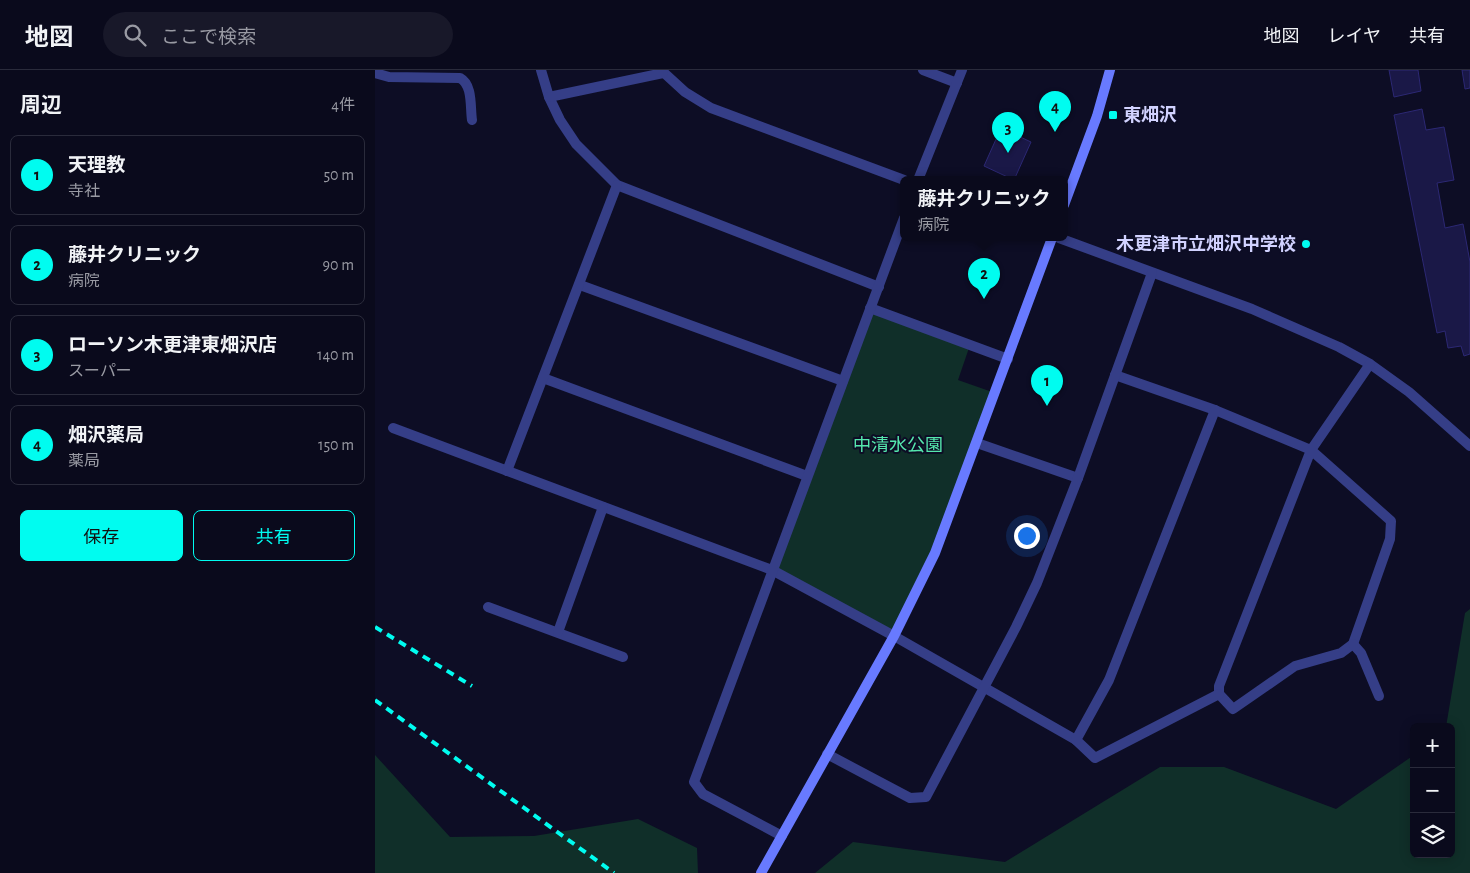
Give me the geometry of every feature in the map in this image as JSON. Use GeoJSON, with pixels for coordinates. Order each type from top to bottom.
{"type":"FeatureCollection","features":[{"type":"Feature","properties":{"kind":"street"},"geometry":{"type":"LineString","coordinates":[[541,70],[549,98],[560,120],[576,144],[617,185],[879,287]]}},
{"type":"Feature","properties":{"kind":"street"},"geometry":{"type":"LineString","coordinates":[[923,70],[957,82]]}},
{"type":"Feature","properties":{"kind":"street"},"geometry":{"type":"LineString","coordinates":[[920,176],[962,70]]}},
{"type":"Feature","properties":{"kind":"street"},"geometry":{"type":"LineString","coordinates":[[1068,195],[1097,116],[1110,70]]}},
{"type":"Feature","properties":{"kind":"street"},"geometry":{"type":"LineString","coordinates":[[375,72],[389,77],[428,74],[465,81],[469,88],[472,120]]}},
{"type":"Feature","properties":{"kind":"street"},"geometry":{"type":"LineString","coordinates":[[549,98],[662,72],[685,92],[711,108],[900,179]]}},
{"type":"Feature","properties":{"kind":"street"},"geometry":{"type":"LineString","coordinates":[[507,472],[617,185]]}},
{"type":"Feature","properties":{"kind":"street"},"geometry":{"type":"LineString","coordinates":[[782,836],[703,794],[695,787],[694,782],[900,229]]}},
{"type":"Feature","properties":{"kind":"street"},"geometry":{"type":"LineString","coordinates":[[761,873],[894,636],[935,553],[1051,241]]}},
{"type":"Feature","properties":{"kind":"street"},"geometry":{"type":"LineString","coordinates":[[1067,241],[1288,323],[1370,364],[1409,392],[1470,446]]}},
{"type":"Feature","properties":{"kind":"street"},"geometry":{"type":"LineString","coordinates":[[827,754],[910,798],[927,797],[1037,583],[1078,478],[1152,273]]}},
{"type":"Feature","properties":{"kind":"street"},"geometry":{"type":"LineString","coordinates":[[580,285],[843,381]]}},
{"type":"Feature","properties":{"kind":"street"},"geometry":{"type":"LineString","coordinates":[[870,308],[1008,359]]}},
{"type":"Feature","properties":{"kind":"street"},"geometry":{"type":"LineString","coordinates":[[1115,375],[1215,410],[1311,450],[1391,522],[1390,539],[1353,644],[1341,653],[1295,666],[1233,710],[1219,694],[1219,686],[1311,450],[1370,364]]}},
{"type":"Feature","properties":{"kind":"street"},"geometry":{"type":"LineString","coordinates":[[543,378],[807,476]]}},
{"type":"Feature","properties":{"kind":"street"},"geometry":{"type":"LineString","coordinates":[[1076,740],[1109,680],[1215,410]]}},
{"type":"Feature","properties":{"kind":"street"},"geometry":{"type":"LineString","coordinates":[[393,428],[772,570],[894,636],[1076,740],[1095,758],[1219,694]]}},
{"type":"Feature","properties":{"kind":"street"},"geometry":{"type":"LineString","coordinates":[[977,443],[1078,478]]}},
{"type":"Feature","properties":{"kind":"street"},"geometry":{"type":"LineString","coordinates":[[558,632],[603,507]]}},
{"type":"Feature","properties":{"kind":"street"},"geometry":{"type":"LineString","coordinates":[[488,607],[623,657]]}},
{"type":"Feature","properties":{"kind":"street"},"geometry":{"type":"LineString","coordinates":[[1353,644],[1361,653],[1379,696]]}},
{"type":"Feature","properties":{"kind":"green space","name":"中清水公園"},"geometry":{"type":"Polygon","coordinates":[[[870,308],[970,345],[958,380],[995,393],[935,553],[894,636],[772,570],[870,308]]]}},
{"type":"Feature","properties":{"kind":"green space"},"geometry":{"type":"Polygon","coordinates":[[[1470,609],[1470,873],[815,873],[853,842],[1005,862],[1160,767],[1224,767],[1336,809],[1410,758],[1410,858],[1455,858],[1455,723],[1447,723],[1465,613],[1470,609]]]}},
{"type":"Feature","properties":{"kind":"green space"},"geometry":{"type":"Polygon","coordinates":[[[375,755],[450,837],[534,836],[638,819],[697,848],[698,873],[375,873],[375,755]]]}},
{"type":"Feature","properties":{"kind":"building"},"geometry":{"type":"Polygon","coordinates":[[[1389,70],[1418,70],[1421,91],[1394,97],[1389,70]]]}},
{"type":"Feature","properties":{"kind":"building"},"geometry":{"type":"Polygon","coordinates":[[[1462,70],[1470,70],[1470,88],[1465,89],[1462,70]]]}},
{"type":"Feature","properties":{"kind":"building"},"geometry":{"type":"Polygon","coordinates":[[[1422,109],[1426,130],[1444,127],[1454,180],[1437,183],[1445,228],[1463,224],[1470,262],[1470,354],[1464,356],[1461,346],[1448,348],[1445,331],[1437,333],[1394,115],[1422,109]]]}},
{"type":"Feature","properties":{"kind":"building"},"geometry":{"type":"Polygon","coordinates":[[[1001,128],[1031,142],[1016,176],[1005,176],[984,166],[1001,128]]]}},
{"type":"Feature","properties":{"kind":"railway"},"geometry":{"type":"LineString","coordinates":[[375,627],[472,686]]}},
{"type":"Feature","properties":{"kind":"railway"},"geometry":{"type":"LineString","coordinates":[[375,700],[614,873]]}},
{"type":"Feature","properties":{"kind":"place","name":"東畑沢"},"geometry":{"type":"Point","coordinates":[1113,115]}},
{"type":"Feature","properties":{"kind":"place","name":"畑沢薬局"},"geometry":{"type":"Point","coordinates":[1055,132]}},
{"type":"Feature","properties":{"kind":"place","name":"ローソン木更津東畑沢店"},"geometry":{"type":"Point","coordinates":[1008,153]}},
{"type":"Feature","properties":{"kind":"place","name":"木更津市立畑沢中学校"},"geometry":{"type":"Point","coordinates":[1306,244]}},
{"type":"Feature","properties":{"kind":"place","name":"藤井クリニック"},"geometry":{"type":"Point","coordinates":[984,299]}},
{"type":"Feature","properties":{"kind":"place","name":"天理教"},"geometry":{"type":"Point","coordinates":[1047,406]}}]}
